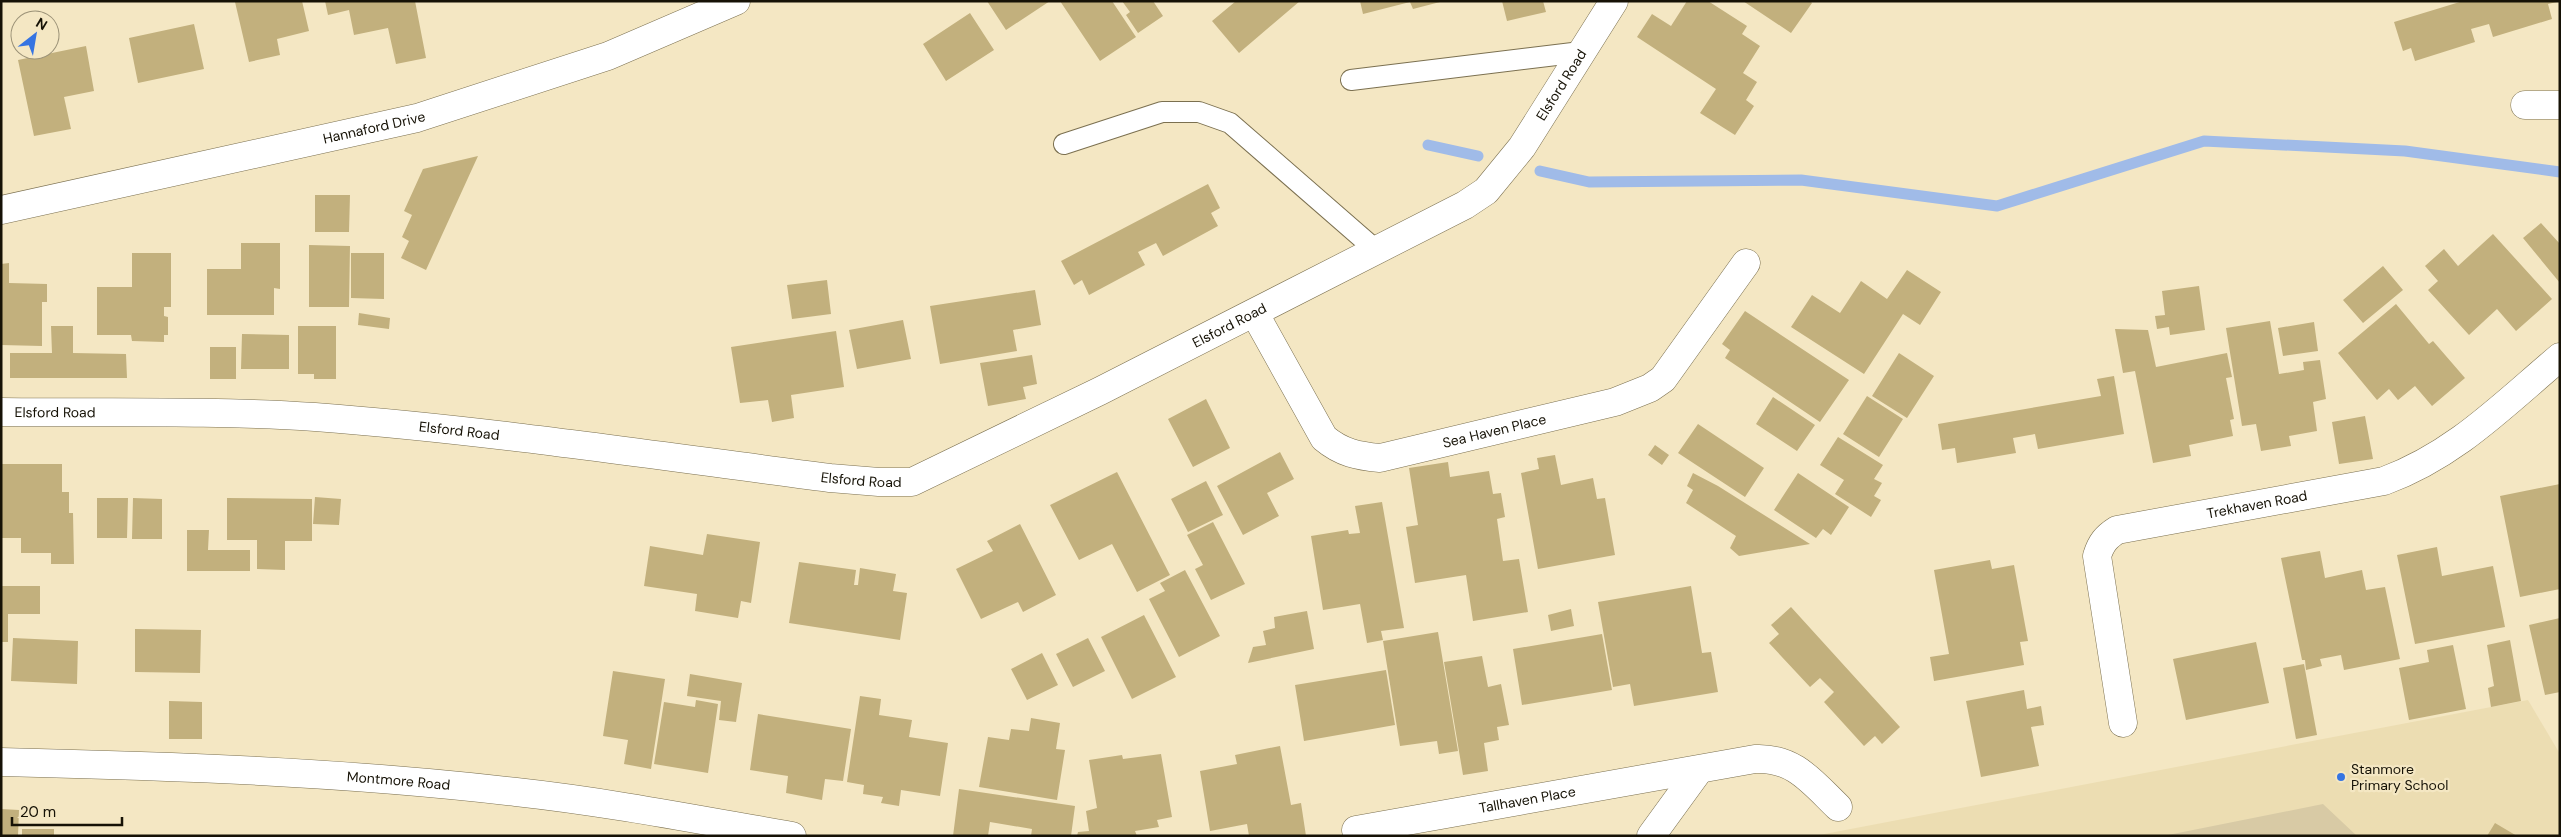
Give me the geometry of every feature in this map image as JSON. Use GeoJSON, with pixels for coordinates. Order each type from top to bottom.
{"type":"FeatureCollection","features":[{"type":"Feature","properties":{"kind":"street","name":"Hannaford Drive"},"geometry":{"type":"LineString","coordinates":[[1,210],[417,118],[608,56],[736,1]]}},
{"type":"Feature","properties":{"kind":"street","name":"Elsford Road"},"geometry":{"type":"LineString","coordinates":[[1,412],[237,413],[315,417],[438,428],[830,478],[878,482],[912,482],[963,459],[1255,314],[1465,205],[1486,191],[1522,147],[1614,1]]}},
{"type":"Feature","properties":{"kind":"street"},"geometry":{"type":"LineString","coordinates":[[2525,105],[2560,105]]}},
{"type":"Feature","properties":{"kind":"street","name":"Sea Haven Place"},"geometry":{"type":"LineString","coordinates":[[1255,314],[1324,438],[1339,450],[1360,457],[1380,458],[1615,402],[1650,388],[1663,379],[1678,361],[1746,263]]}},
{"type":"Feature","properties":{"kind":"street","name":"Trekhaven Road"},"geometry":{"type":"LineString","coordinates":[[2123,723],[2096,556],[2101,544],[2108,536],[2117,530],[2384,481],[2412,471],[2440,456],[2465,438],[2560,357]]}},
{"type":"Feature","properties":{"kind":"street","name":"Tallhaven Place"},"geometry":{"type":"LineString","coordinates":[[1356,830],[1754,759],[1772,758],[1788,764],[1803,774],[1838,807]]}},
{"type":"Feature","properties":{"kind":"street","name":"Montmore Road"},"geometry":{"type":"LineString","coordinates":[[1,762],[294,772],[418,782],[517,792],[792,836]]}},
{"type":"Feature","properties":{"kind":"street"},"geometry":{"type":"LineString","coordinates":[[1652,836],[1699,770]]}},
{"type":"Feature","properties":{"kind":"lane"},"geometry":{"type":"LineString","coordinates":[[1351,80],[1581,52]]}},
{"type":"Feature","properties":{"kind":"lane"},"geometry":{"type":"LineString","coordinates":[[1064,144],[1162,112],[1199,112],[1230,123],[1377,251]]}},
{"type":"Feature","properties":{"kind":"shaded area","name":"Stanmore Primary School"},"geometry":{"type":"Polygon","coordinates":[[[2528,700],[2560,754],[2560,836],[1814,836],[2528,700]]]}},
{"type":"Feature","properties":{"kind":"shaded area"},"geometry":{"type":"Polygon","coordinates":[[[2323,804],[2357,836],[2163,836],[2323,804]]]}},
{"type":"Feature","properties":{"kind":"building"},"geometry":{"type":"Polygon","coordinates":[[[302,1],[309,31],[277,39],[280,55],[249,62],[235,2],[302,1]]]}},
{"type":"Feature","properties":{"kind":"building"},"geometry":{"type":"Polygon","coordinates":[[[325,1],[415,1],[426,58],[396,64],[388,28],[354,35],[349,10],[328,15],[325,1]]]}},
{"type":"Feature","properties":{"kind":"building"},"geometry":{"type":"Polygon","coordinates":[[[987,1],[1050,1],[1006,30],[987,1]]]}},
{"type":"Feature","properties":{"kind":"building"},"geometry":{"type":"Polygon","coordinates":[[[1060,1],[1112,1],[1136,37],[1100,61],[1060,1]]]}},
{"type":"Feature","properties":{"kind":"building"},"geometry":{"type":"Polygon","coordinates":[[[1122,1],[1153,1],[1163,16],[1138,33],[1126,15],[1130,12],[1122,1]]]}},
{"type":"Feature","properties":{"kind":"building"},"geometry":{"type":"Polygon","coordinates":[[[1236,1],[1300,1],[1239,53],[1212,21],[1236,1]]]}},
{"type":"Feature","properties":{"kind":"building"},"geometry":{"type":"Polygon","coordinates":[[[1360,1],[1440,2],[1413,9],[1410,2],[1363,14],[1360,1]]]}},
{"type":"Feature","properties":{"kind":"building"},"geometry":{"type":"Polygon","coordinates":[[[1502,1],[1543,1],[1546,12],[1507,21],[1502,1]]]}},
{"type":"Feature","properties":{"kind":"building"},"geometry":{"type":"Polygon","coordinates":[[[1687,1],[1708,1],[1747,26],[1742,34],[1760,46],[1743,73],[1757,82],[1746,100],[1754,106],[1735,135],[1700,113],[1716,89],[1637,37],[1652,14],[1671,26],[1687,1]]]}},
{"type":"Feature","properties":{"kind":"building"},"geometry":{"type":"Polygon","coordinates":[[[1743,1],[1810,1],[1812,3],[1791,33],[1743,1]]]}},
{"type":"Feature","properties":{"kind":"building"},"geometry":{"type":"Polygon","coordinates":[[[2463,1],[2557,2],[2548,4],[2552,19],[2493,37],[2489,24],[2471,29],[2475,42],[2415,61],[2411,48],[2403,51],[2394,22],[2463,1]]]}},
{"type":"Feature","properties":{"kind":"building"},"geometry":{"type":"Polygon","coordinates":[[[970,13],[994,50],[946,81],[923,44],[970,13]]]}},
{"type":"Feature","properties":{"kind":"building"},"geometry":{"type":"Polygon","coordinates":[[[194,24],[204,69],[138,83],[129,38],[194,24]]]}},
{"type":"Feature","properties":{"kind":"building"},"geometry":{"type":"Polygon","coordinates":[[[86,46],[94,91],[64,97],[71,129],[34,136],[18,60],[60,60],[60,51],[86,46]]]}},
{"type":"Feature","properties":{"kind":"building"},"geometry":{"type":"Polygon","coordinates":[[[478,156],[426,270],[401,258],[409,241],[402,237],[412,215],[404,211],[423,169],[478,156]]]}},
{"type":"Feature","properties":{"kind":"building"},"geometry":{"type":"Polygon","coordinates":[[[1208,184],[1220,208],[1211,213],[1218,226],[1163,256],[1156,243],[1138,252],[1145,265],[1089,295],[1082,280],[1074,285],[1061,261],[1208,184]]]}},
{"type":"Feature","properties":{"kind":"building"},"geometry":{"type":"Polygon","coordinates":[[[315,195],[350,195],[349,232],[315,232],[315,195]]]}},
{"type":"Feature","properties":{"kind":"building"},"geometry":{"type":"Polygon","coordinates":[[[2541,223],[2560,244],[2560,283],[2523,238],[2541,223]]]}},
{"type":"Feature","properties":{"kind":"building"},"geometry":{"type":"Polygon","coordinates":[[[2493,234],[2552,299],[2516,331],[2497,309],[2469,335],[2428,290],[2438,281],[2425,266],[2444,249],[2458,266],[2493,234]]]}},
{"type":"Feature","properties":{"kind":"building"},"geometry":{"type":"Polygon","coordinates":[[[241,243],[280,243],[280,289],[274,288],[274,315],[207,315],[207,269],[241,269],[241,243]]]}},
{"type":"Feature","properties":{"kind":"building"},"geometry":{"type":"Polygon","coordinates":[[[309,245],[350,246],[349,307],[309,307],[309,245]]]}},
{"type":"Feature","properties":{"kind":"building"},"geometry":{"type":"Polygon","coordinates":[[[132,253],[171,253],[171,307],[164,307],[164,316],[168,317],[168,335],[164,335],[164,342],[132,341],[131,335],[97,335],[97,287],[132,287],[132,253]]]}},
{"type":"Feature","properties":{"kind":"building"},"geometry":{"type":"Polygon","coordinates":[[[351,253],[384,253],[384,299],[351,298],[351,253]]]}},
{"type":"Feature","properties":{"kind":"building"},"geometry":{"type":"Polygon","coordinates":[[[9,263],[9,283],[47,284],[47,302],[42,302],[42,346],[1,345],[1,264],[9,263]]]}},
{"type":"Feature","properties":{"kind":"building"},"geometry":{"type":"Polygon","coordinates":[[[2383,266],[2403,290],[2363,323],[2343,300],[2383,266]]]}},
{"type":"Feature","properties":{"kind":"building"},"geometry":{"type":"Polygon","coordinates":[[[1907,270],[1941,292],[1920,325],[1903,314],[1864,374],[1791,327],[1812,295],[1840,313],[1861,281],[1887,299],[1907,270]]]}},
{"type":"Feature","properties":{"kind":"building"},"geometry":{"type":"Polygon","coordinates":[[[827,280],[831,314],[792,319],[787,285],[827,280]]]}},
{"type":"Feature","properties":{"kind":"building"},"geometry":{"type":"Polygon","coordinates":[[[2199,286],[2205,330],[2170,335],[2169,327],[2157,329],[2155,316],[2165,315],[2162,291],[2199,286]]]}},
{"type":"Feature","properties":{"kind":"building"},"geometry":{"type":"Polygon","coordinates":[[[1035,290],[1041,325],[1013,330],[1017,351],[940,364],[930,306],[1035,290]]]}},
{"type":"Feature","properties":{"kind":"building"},"geometry":{"type":"Polygon","coordinates":[[[2396,304],[2429,344],[2433,341],[2465,378],[2432,406],[2415,386],[2398,400],[2389,389],[2377,400],[2338,353],[2396,304]]]}},
{"type":"Feature","properties":{"kind":"building"},"geometry":{"type":"Polygon","coordinates":[[[1745,311],[1849,380],[1820,422],[1725,358],[1730,350],[1722,344],[1745,311]]]}},
{"type":"Feature","properties":{"kind":"building"},"geometry":{"type":"Polygon","coordinates":[[[359,313],[390,318],[389,329],[358,325],[359,313]]]}},
{"type":"Feature","properties":{"kind":"building"},"geometry":{"type":"Polygon","coordinates":[[[903,320],[911,359],[857,369],[849,330],[903,320]]]}},
{"type":"Feature","properties":{"kind":"building"},"geometry":{"type":"Polygon","coordinates":[[[2270,321],[2279,374],[2304,370],[2303,362],[2320,360],[2326,399],[2313,402],[2317,431],[2289,436],[2291,446],[2261,451],[2256,424],[2242,426],[2226,328],[2270,321]]]}},
{"type":"Feature","properties":{"kind":"building"},"geometry":{"type":"Polygon","coordinates":[[[2314,322],[2318,351],[2283,356],[2278,328],[2314,322]]]}},
{"type":"Feature","properties":{"kind":"building"},"geometry":{"type":"Polygon","coordinates":[[[51,326],[73,326],[73,353],[126,354],[127,378],[10,378],[10,353],[52,353],[51,326]]]}},
{"type":"Feature","properties":{"kind":"building"},"geometry":{"type":"Polygon","coordinates":[[[298,326],[336,326],[336,379],[314,379],[314,374],[298,374],[298,326]]]}},
{"type":"Feature","properties":{"kind":"building"},"geometry":{"type":"Polygon","coordinates":[[[2115,329],[2148,330],[2156,367],[2227,353],[2232,377],[2226,378],[2234,419],[2230,420],[2233,436],[2189,445],[2191,456],[2153,463],[2135,371],[2123,373],[2115,329]]]}},
{"type":"Feature","properties":{"kind":"building"},"geometry":{"type":"Polygon","coordinates":[[[836,331],[844,387],[791,395],[794,418],[772,422],[768,400],[740,403],[731,347],[836,331]]]}},
{"type":"Feature","properties":{"kind":"building"},"geometry":{"type":"Polygon","coordinates":[[[242,334],[289,335],[289,369],[241,369],[242,334]]]}},
{"type":"Feature","properties":{"kind":"building"},"geometry":{"type":"Polygon","coordinates":[[[210,347],[236,347],[236,379],[210,379],[210,347]]]}},
{"type":"Feature","properties":{"kind":"building"},"geometry":{"type":"Polygon","coordinates":[[[1899,353],[1934,376],[1907,418],[1872,396],[1899,353]]]}},
{"type":"Feature","properties":{"kind":"building"},"geometry":{"type":"Polygon","coordinates":[[[1032,355],[1037,384],[1023,387],[1026,399],[988,406],[980,363],[1032,355]]]}},
{"type":"Feature","properties":{"kind":"building"},"geometry":{"type":"Polygon","coordinates":[[[2114,376],[2124,434],[2038,449],[2035,434],[2013,438],[2016,453],[1957,463],[1955,448],[1942,450],[1938,424],[2101,396],[2097,379],[2114,376]]]}},
{"type":"Feature","properties":{"kind":"building"},"geometry":{"type":"Polygon","coordinates":[[[1867,396],[1903,419],[1879,457],[1843,434],[1867,396]]]}},
{"type":"Feature","properties":{"kind":"building"},"geometry":{"type":"Polygon","coordinates":[[[1773,397],[1815,425],[1797,451],[1756,424],[1773,397]]]}},
{"type":"Feature","properties":{"kind":"building"},"geometry":{"type":"Polygon","coordinates":[[[1206,399],[1230,448],[1193,467],[1168,419],[1206,399]]]}},
{"type":"Feature","properties":{"kind":"building"},"geometry":{"type":"Polygon","coordinates":[[[2365,416],[2373,459],[2339,464],[2332,422],[2365,416]]]}},
{"type":"Feature","properties":{"kind":"building"},"geometry":{"type":"Polygon","coordinates":[[[1698,424],[1764,468],[1745,497],[1678,453],[1698,424]]]}},
{"type":"Feature","properties":{"kind":"building"},"geometry":{"type":"Polygon","coordinates":[[[1838,437],[1883,465],[1874,479],[1882,483],[1874,496],[1881,500],[1871,517],[1835,494],[1844,480],[1820,465],[1838,437]]]}},
{"type":"Feature","properties":{"kind":"building"},"geometry":{"type":"Polygon","coordinates":[[[1655,445],[1669,455],[1662,465],[1648,455],[1655,445]]]}},
{"type":"Feature","properties":{"kind":"building"},"geometry":{"type":"Polygon","coordinates":[[[1280,452],[1294,479],[1267,493],[1279,516],[1243,535],[1217,486],[1280,452]]]}},
{"type":"Feature","properties":{"kind":"building"},"geometry":{"type":"Polygon","coordinates":[[[1555,455],[1561,485],[1593,478],[1597,499],[1605,498],[1615,555],[1538,569],[1521,473],[1539,469],[1537,458],[1555,455]]]}},
{"type":"Feature","properties":{"kind":"building"},"geometry":{"type":"Polygon","coordinates":[[[1448,462],[1450,477],[1489,471],[1493,494],[1501,493],[1505,517],[1497,519],[1503,561],[1519,559],[1528,612],[1473,621],[1466,575],[1415,583],[1406,527],[1418,525],[1409,468],[1448,462]]]}},
{"type":"Feature","properties":{"kind":"building"},"geometry":{"type":"Polygon","coordinates":[[[1,464],[62,464],[62,492],[69,492],[69,513],[73,513],[74,564],[51,564],[51,553],[21,553],[21,538],[1,538],[1,464]]]}},
{"type":"Feature","properties":{"kind":"building"},"geometry":{"type":"Polygon","coordinates":[[[1117,472],[1170,575],[1137,592],[1112,544],[1079,560],[1050,505],[1117,472]]]}},
{"type":"Feature","properties":{"kind":"building"},"geometry":{"type":"Polygon","coordinates":[[[1693,473],[1718,486],[1810,544],[1739,556],[1730,548],[1736,536],[1686,503],[1693,490],[1687,486],[1693,473]]]}},
{"type":"Feature","properties":{"kind":"building"},"geometry":{"type":"Polygon","coordinates":[[[1798,473],[1849,507],[1831,535],[1823,529],[1816,538],[1774,510],[1798,473]]]}},
{"type":"Feature","properties":{"kind":"building"},"geometry":{"type":"Polygon","coordinates":[[[1206,481],[1223,515],[1188,532],[1171,499],[1206,481]]]}},
{"type":"Feature","properties":{"kind":"building"},"geometry":{"type":"Polygon","coordinates":[[[2560,484],[2560,589],[2520,597],[2500,496],[2560,484]]]}},
{"type":"Feature","properties":{"kind":"building"},"geometry":{"type":"Polygon","coordinates":[[[315,497],[341,499],[339,525],[313,524],[315,497]]]}},
{"type":"Feature","properties":{"kind":"building"},"geometry":{"type":"Polygon","coordinates":[[[97,498],[128,498],[127,538],[97,538],[97,498]]]}},
{"type":"Feature","properties":{"kind":"building"},"geometry":{"type":"Polygon","coordinates":[[[133,498],[162,499],[162,539],[132,539],[133,498]]]}},
{"type":"Feature","properties":{"kind":"building"},"geometry":{"type":"Polygon","coordinates":[[[227,498],[312,499],[312,541],[285,541],[285,570],[257,569],[257,540],[227,540],[227,498]]]}},
{"type":"Feature","properties":{"kind":"building"},"geometry":{"type":"Polygon","coordinates":[[[1382,502],[1404,628],[1381,631],[1383,640],[1367,643],[1360,604],[1323,610],[1311,536],[1348,530],[1349,534],[1360,533],[1355,506],[1382,502]]]}},
{"type":"Feature","properties":{"kind":"building"},"geometry":{"type":"Polygon","coordinates":[[[1213,522],[1245,584],[1211,600],[1195,569],[1203,565],[1187,535],[1213,522]]]}},
{"type":"Feature","properties":{"kind":"building"},"geometry":{"type":"Polygon","coordinates":[[[1020,524],[1056,595],[1023,612],[1018,602],[981,619],[956,569],[993,551],[987,541],[1020,524]]]}},
{"type":"Feature","properties":{"kind":"building"},"geometry":{"type":"Polygon","coordinates":[[[187,530],[209,530],[208,550],[250,550],[250,571],[187,571],[187,530]]]}},
{"type":"Feature","properties":{"kind":"building"},"geometry":{"type":"Polygon","coordinates":[[[707,534],[760,542],[751,603],[741,601],[738,618],[695,611],[697,594],[644,586],[650,546],[703,555],[707,534]]]}},
{"type":"Feature","properties":{"kind":"building"},"geometry":{"type":"Polygon","coordinates":[[[2437,547],[2442,576],[2493,566],[2505,627],[2415,644],[2397,555],[2437,547]]]}},
{"type":"Feature","properties":{"kind":"building"},"geometry":{"type":"Polygon","coordinates":[[[2320,551],[2325,578],[2362,570],[2366,590],[2385,587],[2400,659],[2344,670],[2341,655],[2320,659],[2322,666],[2306,670],[2305,660],[2302,660],[2281,558],[2320,551]]]}},
{"type":"Feature","properties":{"kind":"building"},"geometry":{"type":"Polygon","coordinates":[[[1990,560],[1992,569],[2014,565],[2028,641],[2020,642],[2024,665],[1934,681],[1930,657],[1949,654],[1934,570],[1990,560]]]}},
{"type":"Feature","properties":{"kind":"building"},"geometry":{"type":"Polygon","coordinates":[[[799,562],[856,570],[854,585],[858,585],[860,568],[896,574],[893,591],[907,593],[900,640],[789,623],[799,562]]]}},
{"type":"Feature","properties":{"kind":"building"},"geometry":{"type":"Polygon","coordinates":[[[1185,570],[1220,636],[1179,657],[1149,599],[1165,591],[1160,583],[1185,570]]]}},
{"type":"Feature","properties":{"kind":"building"},"geometry":{"type":"Polygon","coordinates":[[[1,586],[40,586],[40,614],[8,614],[8,642],[1,642],[1,586]]]}},
{"type":"Feature","properties":{"kind":"building"},"geometry":{"type":"Polygon","coordinates":[[[1691,586],[1702,653],[1711,652],[1718,692],[1634,706],[1630,684],[1613,687],[1598,602],[1691,586]]]}},
{"type":"Feature","properties":{"kind":"building"},"geometry":{"type":"Polygon","coordinates":[[[1791,607],[1900,727],[1882,744],[1875,736],[1864,746],[1824,702],[1834,692],[1820,678],[1810,687],[1769,643],[1779,634],[1771,625],[1791,607]]]}},
{"type":"Feature","properties":{"kind":"building"},"geometry":{"type":"Polygon","coordinates":[[[1571,609],[1574,626],[1551,631],[1548,615],[1571,609]]]}},
{"type":"Feature","properties":{"kind":"building"},"geometry":{"type":"Polygon","coordinates":[[[1307,611],[1314,649],[1248,663],[1253,647],[1266,645],[1263,631],[1275,628],[1274,617],[1307,611]]]}},
{"type":"Feature","properties":{"kind":"building"},"geometry":{"type":"Polygon","coordinates":[[[1144,615],[1176,677],[1132,699],[1101,637],[1144,615]]]}},
{"type":"Feature","properties":{"kind":"building"},"geometry":{"type":"Polygon","coordinates":[[[2560,618],[2560,692],[2545,695],[2529,625],[2560,618]]]}},
{"type":"Feature","properties":{"kind":"building"},"geometry":{"type":"Polygon","coordinates":[[[135,629],[201,630],[200,673],[135,672],[135,629]]]}},
{"type":"Feature","properties":{"kind":"building"},"geometry":{"type":"Polygon","coordinates":[[[1438,632],[1458,751],[1439,754],[1437,741],[1400,746],[1383,641],[1438,632]]]}},
{"type":"Feature","properties":{"kind":"building"},"geometry":{"type":"Polygon","coordinates":[[[1602,634],[1612,690],[1522,705],[1513,649],[1602,634]]]}},
{"type":"Feature","properties":{"kind":"building"},"geometry":{"type":"Polygon","coordinates":[[[13,638],[78,641],[77,684],[11,681],[13,638]]]}},
{"type":"Feature","properties":{"kind":"building"},"geometry":{"type":"Polygon","coordinates":[[[1088,638],[1105,671],[1073,687],[1056,654],[1088,638]]]}},
{"type":"Feature","properties":{"kind":"building"},"geometry":{"type":"Polygon","coordinates":[[[2510,640],[2521,701],[2491,707],[2488,688],[2494,686],[2487,645],[2510,640]]]}},
{"type":"Feature","properties":{"kind":"building"},"geometry":{"type":"Polygon","coordinates":[[[2256,642],[2269,703],[2186,720],[2173,659],[2256,642]]]}},
{"type":"Feature","properties":{"kind":"building"},"geometry":{"type":"Polygon","coordinates":[[[2453,645],[2466,709],[2409,720],[2399,668],[2429,662],[2427,650],[2453,645]]]}},
{"type":"Feature","properties":{"kind":"building"},"geometry":{"type":"Polygon","coordinates":[[[1042,653],[1058,685],[1027,700],[1011,669],[1042,653]]]}},
{"type":"Feature","properties":{"kind":"building"},"geometry":{"type":"Polygon","coordinates":[[[1482,656],[1488,687],[1501,684],[1509,725],[1497,727],[1499,740],[1484,743],[1488,771],[1463,775],[1444,662],[1482,656]]]}},
{"type":"Feature","properties":{"kind":"building"},"geometry":{"type":"Polygon","coordinates":[[[2304,664],[2317,735],[2296,739],[2283,668],[2304,664]]]}},
{"type":"Feature","properties":{"kind":"building"},"geometry":{"type":"Polygon","coordinates":[[[1386,670],[1395,725],[1304,741],[1295,685],[1386,670]]]}},
{"type":"Feature","properties":{"kind":"building"},"geometry":{"type":"Polygon","coordinates":[[[613,671],[665,679],[651,769],[624,764],[628,740],[603,736],[613,671]]]}},
{"type":"Feature","properties":{"kind":"building"},"geometry":{"type":"Polygon","coordinates":[[[690,674],[742,683],[736,722],[719,720],[721,701],[687,696],[690,674]]]}},
{"type":"Feature","properties":{"kind":"building"},"geometry":{"type":"Polygon","coordinates":[[[2024,690],[2027,709],[2041,706],[2044,725],[2031,727],[2039,766],[1981,777],[1966,701],[2024,690]]]}},
{"type":"Feature","properties":{"kind":"building"},"geometry":{"type":"Polygon","coordinates":[[[860,696],[881,699],[879,715],[912,720],[909,737],[948,743],[940,796],[901,790],[899,806],[881,803],[883,797],[863,794],[864,785],[847,782],[860,696]]]}},
{"type":"Feature","properties":{"kind":"building"},"geometry":{"type":"Polygon","coordinates":[[[696,700],[718,704],[708,773],[654,764],[664,702],[695,707],[696,700]]]}},
{"type":"Feature","properties":{"kind":"building"},"geometry":{"type":"Polygon","coordinates":[[[169,701],[202,702],[202,739],[169,739],[169,701]]]}},
{"type":"Feature","properties":{"kind":"building"},"geometry":{"type":"Polygon","coordinates":[[[758,714],[851,729],[843,781],[825,779],[822,800],[786,793],[788,776],[750,770],[758,714]]]}},
{"type":"Feature","properties":{"kind":"building"},"geometry":{"type":"Polygon","coordinates":[[[1031,718],[1060,723],[1056,749],[1065,750],[1057,800],[979,787],[988,737],[1009,740],[1011,729],[1029,731],[1031,718]]]}},
{"type":"Feature","properties":{"kind":"building"},"geometry":{"type":"Polygon","coordinates":[[[1280,746],[1291,805],[1301,803],[1306,836],[1249,836],[1247,824],[1210,831],[1200,771],[1237,764],[1235,755],[1280,746]]]}},
{"type":"Feature","properties":{"kind":"building"},"geometry":{"type":"Polygon","coordinates":[[[1161,754],[1172,817],[1157,820],[1159,827],[1135,831],[1137,836],[1077,836],[1078,832],[1089,831],[1086,811],[1097,808],[1089,760],[1122,755],[1123,759],[1161,754]]]}},
{"type":"Feature","properties":{"kind":"building"},"geometry":{"type":"Polygon","coordinates":[[[959,789],[1075,806],[1071,836],[1031,836],[1032,829],[990,822],[988,836],[953,836],[959,789]]]}},
{"type":"Feature","properties":{"kind":"building"},"geometry":{"type":"Polygon","coordinates":[[[1,809],[19,810],[18,836],[1,836],[1,809]]]}},
{"type":"Feature","properties":{"kind":"building"},"geometry":{"type":"Polygon","coordinates":[[[2495,823],[2517,836],[2487,836],[2495,823]]]}},
{"type":"Feature","properties":{"kind":"building"},"geometry":{"type":"Polygon","coordinates":[[[22,829],[54,829],[54,836],[22,836],[22,829]]]}},
{"type":"Feature","properties":{"kind":"waterway"},"geometry":{"type":"LineString","coordinates":[[1540,171],[1589,182],[1801,180],[1997,206],[2204,141],[2405,151],[2560,172]]}},
{"type":"Feature","properties":{"kind":"waterway"},"geometry":{"type":"LineString","coordinates":[[1428,145],[1478,156]]}},
{"type":"Feature","properties":{"kind":"place","name":"Stanmore Primary School"},"geometry":{"type":"Point","coordinates":[2341,777]}}]}
